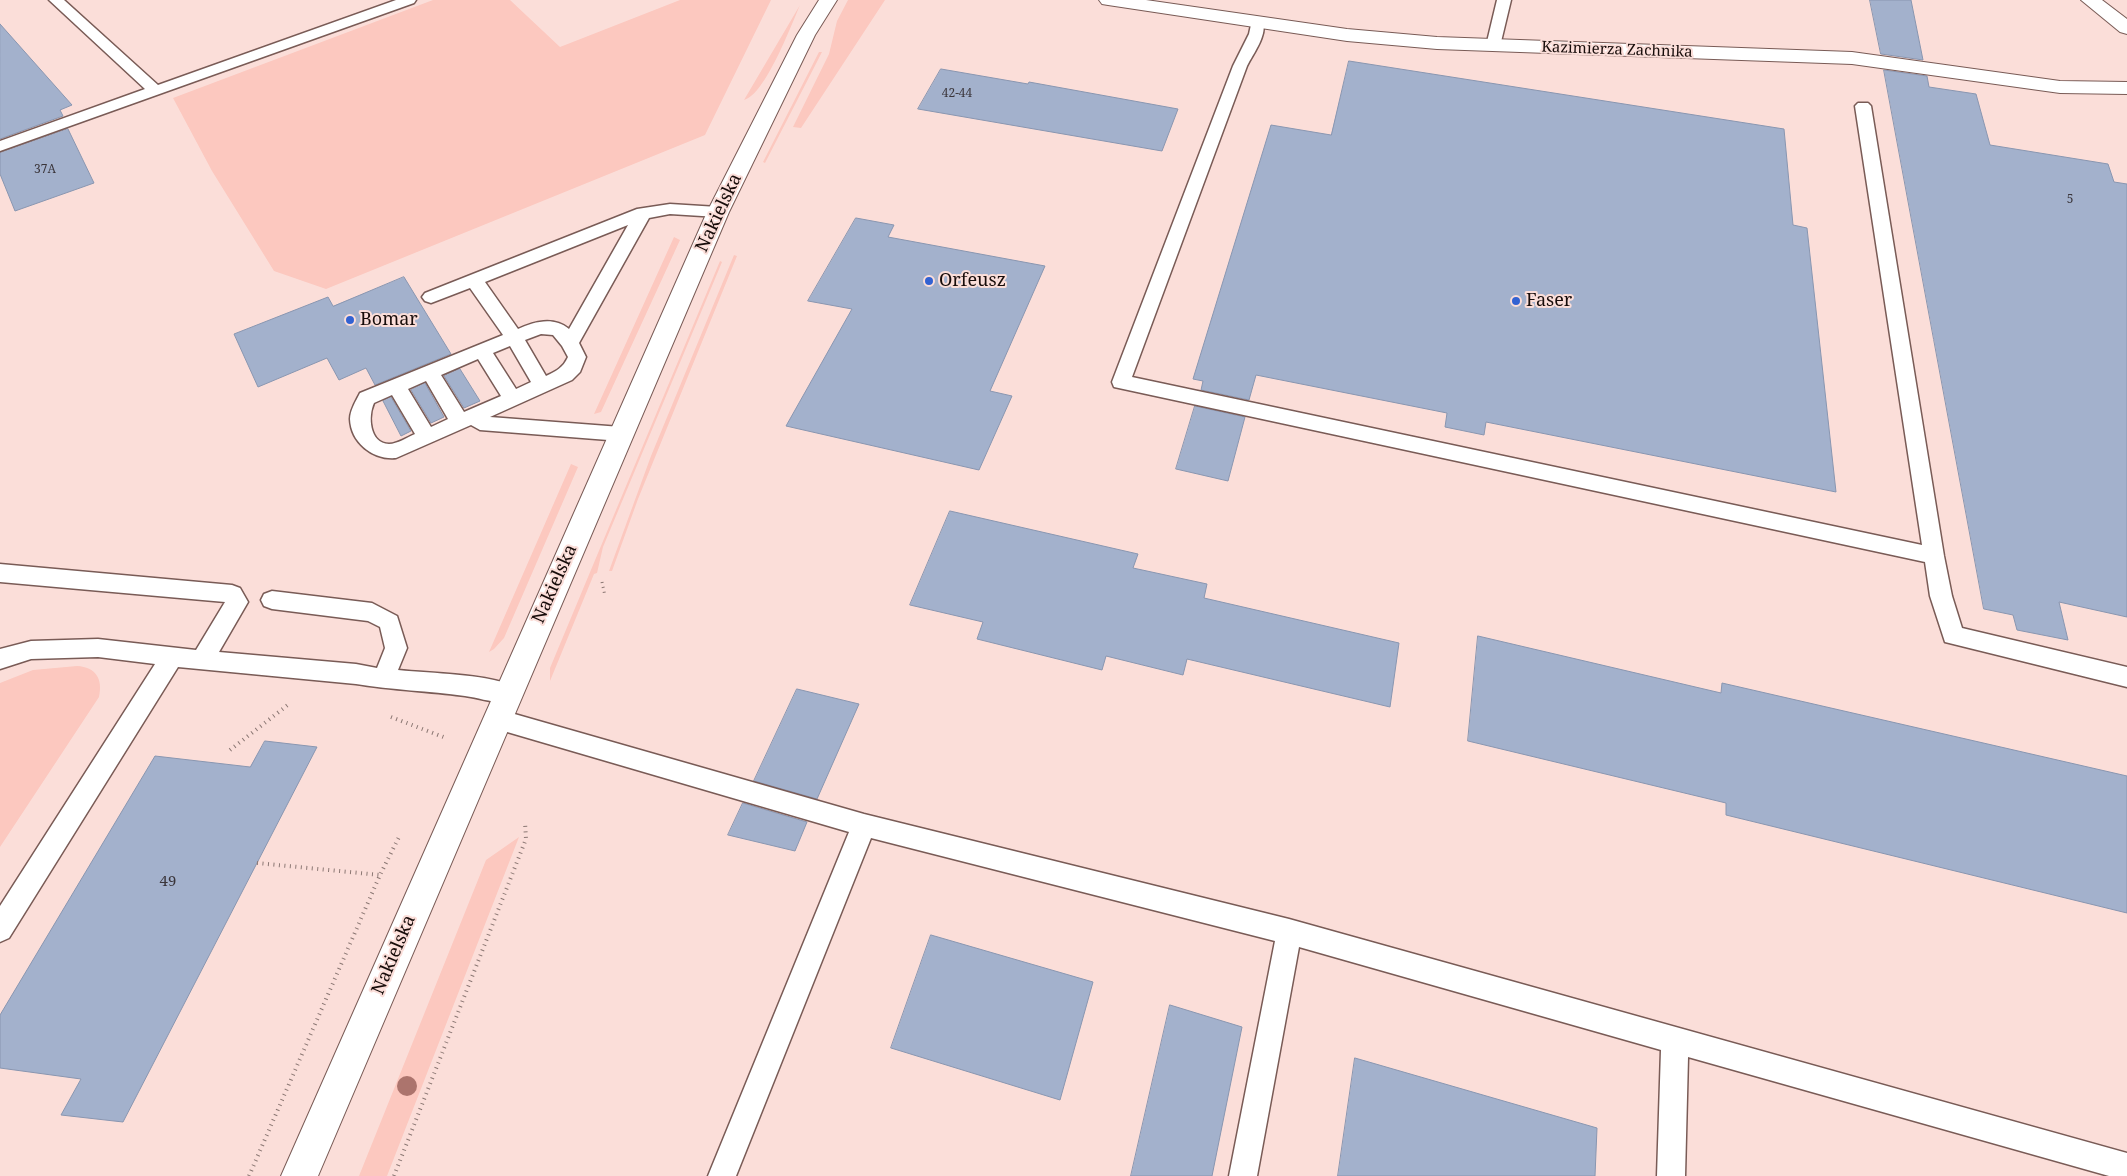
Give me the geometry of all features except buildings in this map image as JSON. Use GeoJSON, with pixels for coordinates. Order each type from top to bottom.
{"type":"FeatureCollection","features":[{"type":"Feature","properties":{"kind":"street","name":"Nakielska"},"geometry":{"type":"LineString","coordinates":[[299,1176],[507,693],[718,212],[806,35],[828,0]]}},
{"type":"Feature","properties":{"kind":"street","name":"Kazimierza Zachnika"},"geometry":{"type":"LineString","coordinates":[[1108,0],[1347,36],[1494,46],[1852,58],[2060,87],[2127,88]]}},
{"type":"Feature","properties":{"kind":"street"},"geometry":{"type":"LineString","coordinates":[[2090,0],[2127,28]]}},
{"type":"Feature","properties":{"kind":"lane"},"geometry":{"type":"LineString","coordinates":[[56,0],[156,91]]}},
{"type":"Feature","properties":{"kind":"lane"},"geometry":{"type":"LineString","coordinates":[[0,146],[409,0]]}},
{"type":"Feature","properties":{"kind":"lane"},"geometry":{"type":"LineString","coordinates":[[1494,46],[1504,0]]}},
{"type":"Feature","properties":{"kind":"lane"},"geometry":{"type":"LineString","coordinates":[[1256,23],[1256,34],[1240,66],[1121,382],[1934,556]]}},
{"type":"Feature","properties":{"kind":"lane"},"geometry":{"type":"LineString","coordinates":[[1863,106],[1934,556],[1942,596],[1953,635],[2127,677]]}},
{"type":"Feature","properties":{"kind":"lane"},"geometry":{"type":"LineString","coordinates":[[431,297],[643,213],[670,209],[718,212]]}},
{"type":"Feature","properties":{"kind":"lane"},"geometry":{"type":"LineString","coordinates":[[570,343],[643,213]]}},
{"type":"Feature","properties":{"kind":"lane"},"geometry":{"type":"LineString","coordinates":[[474,280],[514,337],[543,386]]}},
{"type":"Feature","properties":{"kind":"lane"},"geometry":{"type":"LineString","coordinates":[[549,327],[563,332],[570,343],[577,357],[573,367],[565,375],[468,420],[389,453],[380,451],[372,446],[360,420],[361,409],[367,398],[534,329],[549,327]]}},
{"type":"Feature","properties":{"kind":"lane"},"geometry":{"type":"LineString","coordinates":[[482,350],[513,399]]}},
{"type":"Feature","properties":{"kind":"lane"},"geometry":{"type":"LineString","coordinates":[[430,372],[468,420],[480,423],[621,434]]}},
{"type":"Feature","properties":{"kind":"lane"},"geometry":{"type":"LineString","coordinates":[[396,385],[427,438]]}},
{"type":"Feature","properties":{"kind":"lane"},"geometry":{"type":"LineString","coordinates":[[0,573],[232,594],[237,602],[202,660]]}},
{"type":"Feature","properties":{"kind":"lane"},"geometry":{"type":"LineString","coordinates":[[272,600],[372,612],[389,622],[396,648],[384,679]]}},
{"type":"Feature","properties":{"kind":"lane"},"geometry":{"type":"LineString","coordinates":[[0,659],[31,650],[98,648],[466,686],[507,693]]}},
{"type":"Feature","properties":{"kind":"lane"},"geometry":{"type":"LineString","coordinates":[[0,929],[172,657]]}},
{"type":"Feature","properties":{"kind":"lane"},"geometry":{"type":"LineString","coordinates":[[497,719],[864,825],[1289,932],[2127,1167]]}},
{"type":"Feature","properties":{"kind":"lane"},"geometry":{"type":"LineString","coordinates":[[722,1176],[864,825]]}},
{"type":"Feature","properties":{"kind":"lane"},"geometry":{"type":"LineString","coordinates":[[1243,1176],[1289,932]]}},
{"type":"Feature","properties":{"kind":"lane"},"geometry":{"type":"LineString","coordinates":[[1671,1176],[1675,1041]]}},
{"type":"Feature","properties":{"kind":"path"},"geometry":{"type":"LineString","coordinates":[[230,750],[296,698]]}},
{"type":"Feature","properties":{"kind":"path"},"geometry":{"type":"LineString","coordinates":[[384,716],[446,738]]}},
{"type":"Feature","properties":{"kind":"path"},"geometry":{"type":"LineString","coordinates":[[394,1176],[526,839],[525,822]]}},
{"type":"Feature","properties":{"kind":"path"},"geometry":{"type":"LineString","coordinates":[[248,1176],[380,875],[402,831]]}},
{"type":"Feature","properties":{"kind":"path"},"geometry":{"type":"LineString","coordinates":[[257,863],[380,875]]}},
{"type":"Feature","properties":{"kind":"shaded area"},"geometry":{"type":"Polygon","coordinates":[[[433,0],[510,0],[560,47],[680,0],[771,0],[705,135],[326,289],[274,271],[212,171],[173,98],[433,0]]]}},
{"type":"Feature","properties":{"kind":"shaded area"},"geometry":{"type":"Polygon","coordinates":[[[848,0],[885,0],[801,128],[793,127],[829,54],[837,21],[848,0]]]}},
{"type":"Feature","properties":{"kind":"shaded area"},"geometry":{"type":"Polygon","coordinates":[[[800,5],[769,73],[752,95],[744,100],[800,5]]]}},
{"type":"Feature","properties":{"kind":"shaded area"},"geometry":{"type":"Polygon","coordinates":[[[819,52],[822,52],[765,163],[763,162],[819,52]]]}},
{"type":"Feature","properties":{"kind":"shaded area"},"geometry":{"type":"Polygon","coordinates":[[[674,237],[680,240],[601,412],[594,414],[674,237]]]}},
{"type":"Feature","properties":{"kind":"shaded area"},"geometry":{"type":"Polygon","coordinates":[[[734,255],[737,256],[638,499],[612,571],[609,571],[651,456],[734,255]]]}},
{"type":"Feature","properties":{"kind":"shaded area"},"geometry":{"type":"Polygon","coordinates":[[[720,261],[722,262],[603,547],[597,573],[594,574],[550,681],[550,668],[720,261]]]}},
{"type":"Feature","properties":{"kind":"shaded area"},"geometry":{"type":"Polygon","coordinates":[[[571,464],[578,467],[504,638],[489,652],[571,464]]]}},
{"type":"Feature","properties":{"kind":"shaded area"},"geometry":{"type":"Polygon","coordinates":[[[77,666],[89,669],[97,675],[100,685],[99,697],[0,847],[0,683],[33,670],[77,666]]]}},
{"type":"Feature","properties":{"kind":"shaded area"},"geometry":{"type":"Polygon","coordinates":[[[519,837],[387,1176],[359,1176],[486,860],[519,837]]]}},
{"type":"Feature","properties":{"kind":"place","name":"Orfeusz"},"geometry":{"type":"Point","coordinates":[929,281]}},
{"type":"Feature","properties":{"kind":"place","name":"Faser"},"geometry":{"type":"Point","coordinates":[1516,301]}},
{"type":"Feature","properties":{"kind":"place","name":"Bomar"},"geometry":{"type":"Point","coordinates":[350,320]}}]}
